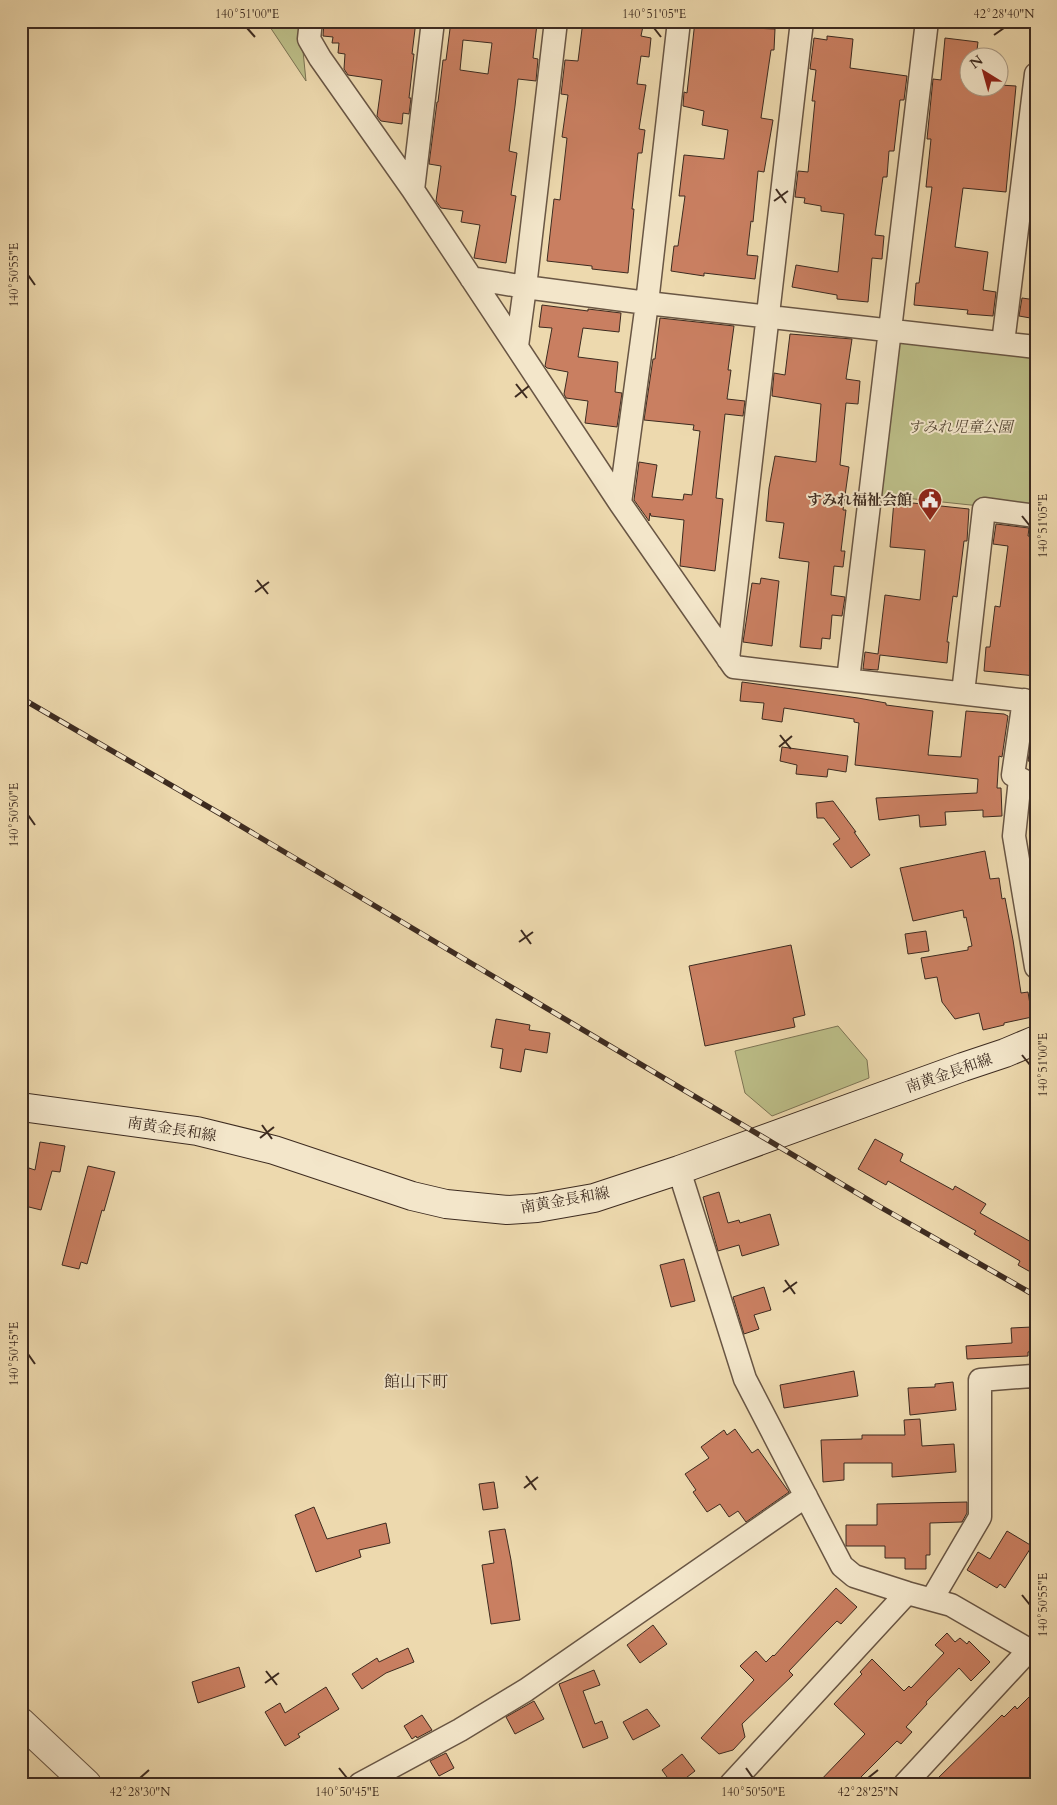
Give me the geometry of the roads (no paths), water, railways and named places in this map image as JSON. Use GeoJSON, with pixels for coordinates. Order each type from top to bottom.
{"type":"FeatureCollection","features":[{"type":"Feature","properties":{"kind":"main road","name":"南黄金長和線"},"geometry":{"type":"LineString","coordinates":[[21,1107],[197,1131],[274,1150],[412,1196],[446,1204],[507,1210],[537,1208],[594,1198],[679,1170],[1005,1053],[1036,1040]]}},
{"type":"Feature","properties":{"kind":"main road"},"geometry":{"type":"LineString","coordinates":[[21,1722],[86,1784]]}},
{"type":"Feature","properties":{"kind":"street"},"geometry":{"type":"LineString","coordinates":[[311,21],[309,39],[320,58],[412,190],[620,503],[734,667],[1030,701],[1014,775],[1028,783],[1014,836],[1036,967]]}},
{"type":"Feature","properties":{"kind":"street"},"geometry":{"type":"LineString","coordinates":[[412,190],[433,21]]}},
{"type":"Feature","properties":{"kind":"street"},"geometry":{"type":"LineString","coordinates":[[517,346],[556,21]]}},
{"type":"Feature","properties":{"kind":"street"},"geometry":{"type":"LineString","coordinates":[[620,503],[647,303],[678,21]]}},
{"type":"Feature","properties":{"kind":"street"},"geometry":{"type":"LineString","coordinates":[[728,659],[802,21]]}},
{"type":"Feature","properties":{"kind":"street"},"geometry":{"type":"LineString","coordinates":[[848,680],[927,21]]}},
{"type":"Feature","properties":{"kind":"street"},"geometry":{"type":"LineString","coordinates":[[1003,343],[1036,74]]}},
{"type":"Feature","properties":{"kind":"street"},"geometry":{"type":"LineString","coordinates":[[471,278],[647,303],[1036,347]]}},
{"type":"Feature","properties":{"kind":"street"},"geometry":{"type":"LineString","coordinates":[[963,693],[984,509],[1036,516]]}},
{"type":"Feature","properties":{"kind":"street"},"geometry":{"type":"LineString","coordinates":[[679,1170],[745,1379],[842,1566],[854,1576],[907,1594],[951,1605],[1032,1652],[905,1784]]}},
{"type":"Feature","properties":{"kind":"street"},"geometry":{"type":"LineString","coordinates":[[932,1599],[980,1517],[980,1380],[1032,1376],[1036,1378]]}},
{"type":"Feature","properties":{"kind":"street"},"geometry":{"type":"LineString","coordinates":[[360,1784],[460,1730],[526,1690],[806,1496]]}},
{"type":"Feature","properties":{"kind":"street"},"geometry":{"type":"LineString","coordinates":[[732,1784],[907,1594]]}},
{"type":"Feature","properties":{"kind":"railway"},"geometry":{"type":"LineString","coordinates":[[21,698],[224,816],[882,1208],[1036,1296]]}},
{"type":"Feature","properties":{"kind":"place","name":"すみれ福祉会館"},"geometry":{"type":"Point","coordinates":[930,521]}},
{"type":"Feature","properties":{"kind":"district","name":"館山下町"},"geometry":{"type":"Point","coordinates":[416,1381]}},
{"type":"Feature","properties":{"kind":"park label","name":"すみれ児童公園"},"geometry":{"type":"Point","coordinates":[960,427]}}]}
